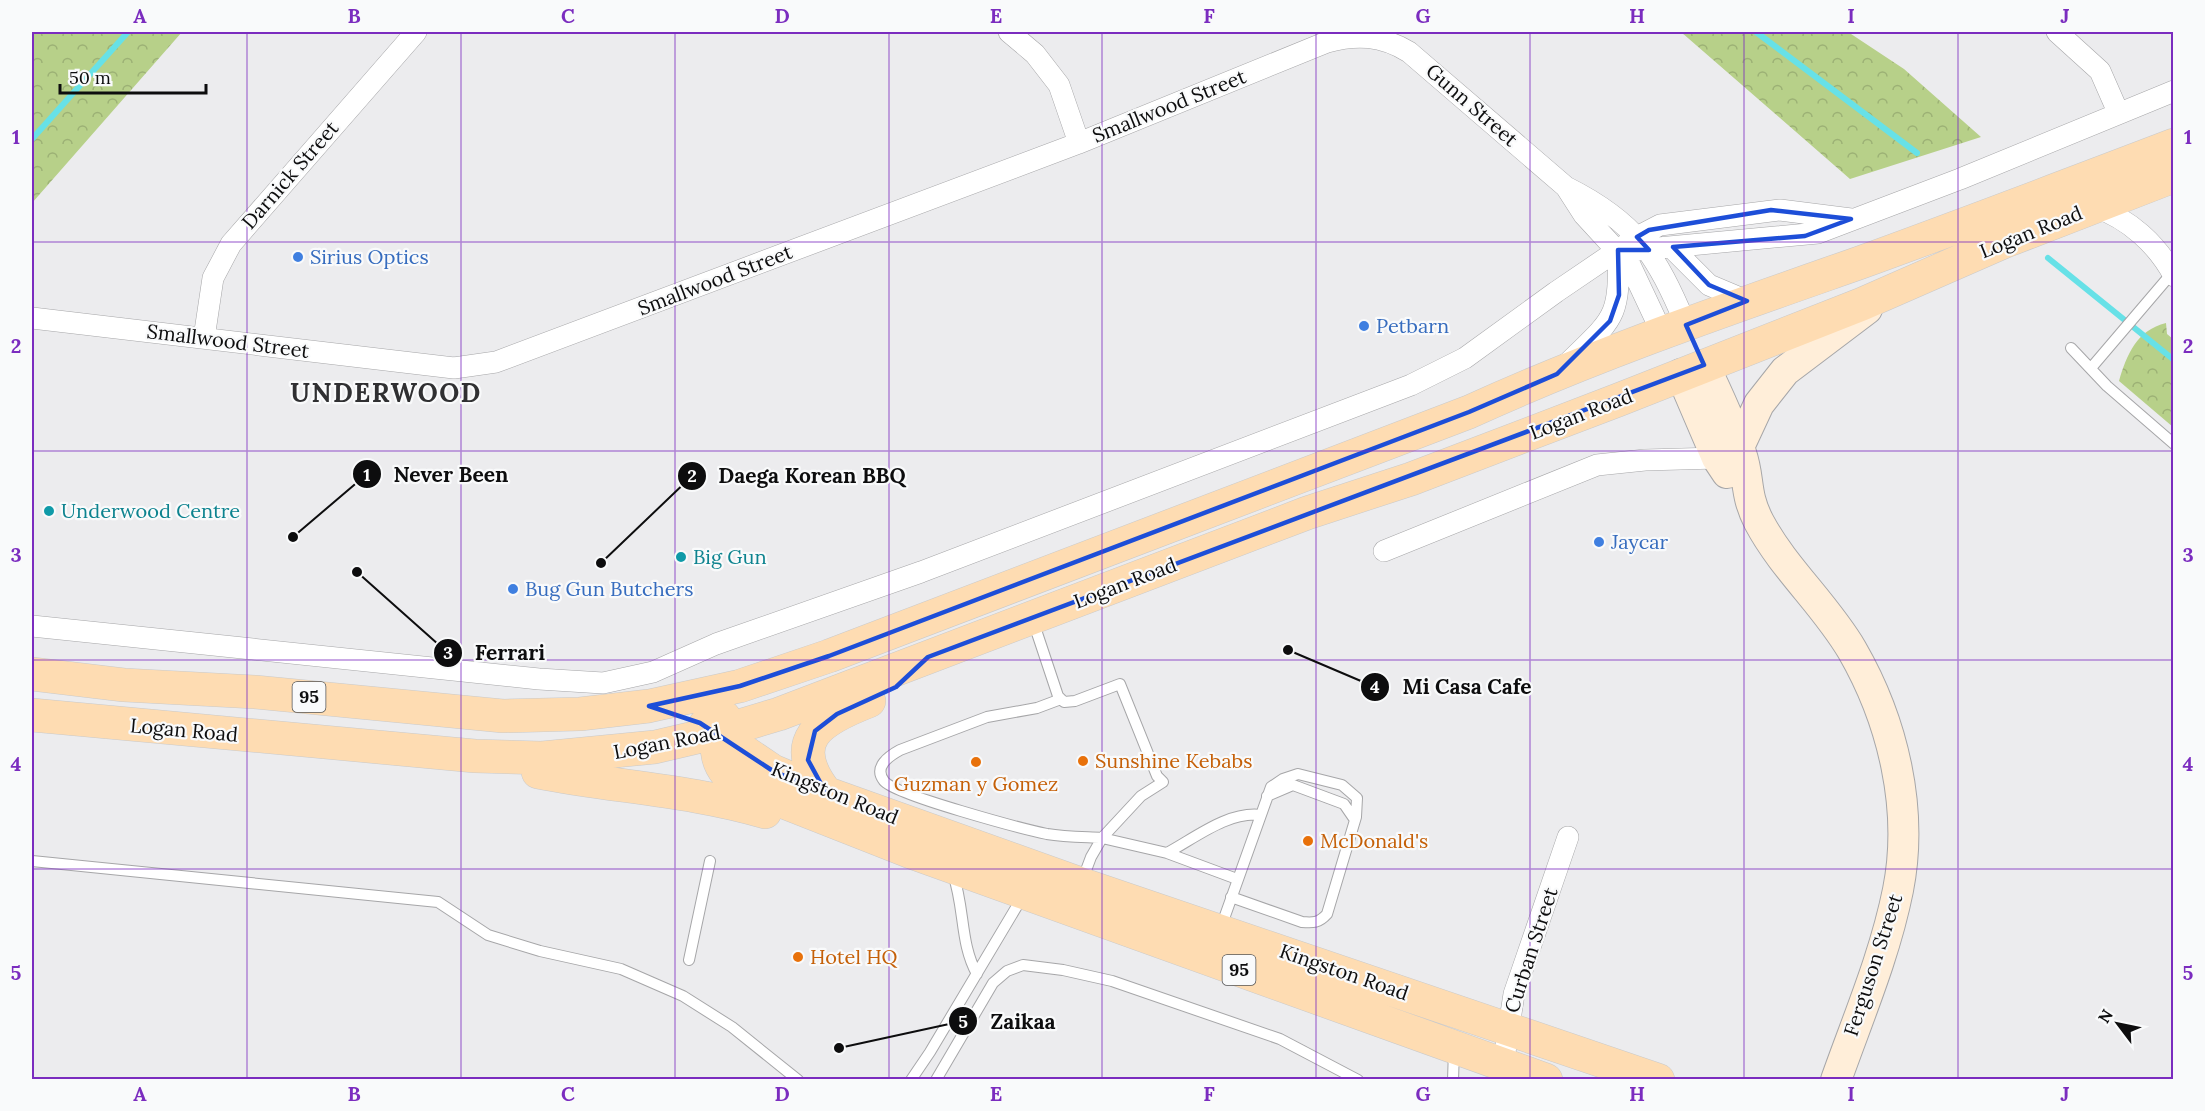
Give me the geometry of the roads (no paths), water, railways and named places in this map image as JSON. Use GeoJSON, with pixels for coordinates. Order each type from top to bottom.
{"type":"FeatureCollection","features":[{"type":"Feature","properties":{"kind":"main road","name":"Logan Road"},"geometry":{"type":"LineString","coordinates":[[32,674],[124,685],[255,692],[503,716],[580,714],[649,706],[740,686],[937,616],[1458,417],[1557,374],[1747,301],[1859,263],[2174,145]]}},
{"type":"Feature","properties":{"kind":"main road","name":"Logan Road"},"geometry":{"type":"LineString","coordinates":[[32,715],[475,756],[542,758],[600,755],[664,746],[779,714],[1306,513],[1411,479],[1891,291],[2006,241],[2174,176]]}},
{"type":"Feature","properties":{"kind":"main road"},"geometry":{"type":"LineString","coordinates":[[1674,329],[1692,370]]}},
{"type":"Feature","properties":{"kind":"main road"},"geometry":{"type":"LineString","coordinates":[[826,793],[808,760],[808,745],[815,731],[837,714],[888,693],[928,657]]}},
{"type":"Feature","properties":{"kind":"main road"},"geometry":{"type":"LineString","coordinates":[[719,732],[726,710],[740,686]]}},
{"type":"Feature","properties":{"kind":"main road","name":"95"},"geometry":{"type":"LineString","coordinates":[[649,706],[691,719],[719,732]]}},
{"type":"Feature","properties":{"kind":"main road","name":"Kingston Road"},"geometry":{"type":"LineString","coordinates":[[719,732],[773,771],[826,793],[914,819],[1032,881],[1454,1047],[1502,1070],[1546,1080]]}},
{"type":"Feature","properties":{"kind":"main road","name":"Kingston Road"},"geometry":{"type":"LineString","coordinates":[[719,732],[717,761],[736,782],[914,819],[950,866],[1032,881],[1081,884],[1658,1080]]}},
{"type":"Feature","properties":{"kind":"main road","name":"95"},"geometry":{"type":"LineString","coordinates":[[475,756],[567,777],[660,789],[732,802],[866,846],[914,819]]}},
{"type":"Feature","properties":{"kind":"street","name":"Darnick Street"},"geometry":{"type":"LineString","coordinates":[[204,339],[213,278],[231,244],[416,32]]}},
{"type":"Feature","properties":{"kind":"street"},"geometry":{"type":"LineString","coordinates":[[1009,32],[1035,54],[1059,85],[1079,143]]}},
{"type":"Feature","properties":{"kind":"street"},"geometry":{"type":"LineString","coordinates":[[2057,32],[2100,71],[2118,112]]}},
{"type":"Feature","properties":{"kind":"street","name":"Smallwood Street"},"geometry":{"type":"LineString","coordinates":[[32,318],[454,368],[496,362],[1079,143],[1327,42],[1348,36],[1371,36]]}},
{"type":"Feature","properties":{"kind":"street","name":"Gunn Street"},"geometry":{"type":"LineString","coordinates":[[1371,36],[1392,42],[1409,51],[1566,187],[1603,207],[1643,243],[1661,268],[1674,329]]}},
{"type":"Feature","properties":{"kind":"street"},"geometry":{"type":"LineString","coordinates":[[1643,243],[1671,247],[1805,236],[1960,179],[2118,112],[2174,91]]}},
{"type":"Feature","properties":{"kind":"street","name":"Gunn Street"},"geometry":{"type":"LineString","coordinates":[[1566,187],[1584,215],[1618,250],[1674,329]]}},
{"type":"Feature","properties":{"kind":"street"},"geometry":{"type":"LineString","coordinates":[[2095,207],[2111,212],[2140,232],[2172,271]]}},
{"type":"Feature","properties":{"kind":"street"},"geometry":{"type":"LineString","coordinates":[[32,626],[539,680],[591,683],[627,680],[653,672],[723,641],[921,572],[1411,385],[1465,358],[1618,250],[1643,243],[1668,224],[1771,210],[1795,210],[1851,219]]}},
{"type":"Feature","properties":{"kind":"street"},"geometry":{"type":"LineString","coordinates":[[1671,247],[1709,285],[1747,301]]}},
{"type":"Feature","properties":{"kind":"street"},"geometry":{"type":"LineString","coordinates":[[1557,374],[1612,318],[1619,295],[1618,250]]}},
{"type":"Feature","properties":{"kind":"street"},"geometry":{"type":"LineString","coordinates":[[1384,551],[1597,465],[1728,452],[1763,397],[1785,371],[1891,291]]}},
{"type":"Feature","properties":{"kind":"street","name":"Ferguson Street"},"geometry":{"type":"LineString","coordinates":[[1692,370],[1747,496],[1769,540],[1838,628],[1865,673],[1890,735],[1901,794],[1902,827],[1898,888],[1884,940],[1836,1080]]}},
{"type":"Feature","properties":{"kind":"street","name":"Curban Street"},"geometry":{"type":"LineString","coordinates":[[1502,1070],[1517,985],[1569,837]]}},
{"type":"Feature","properties":{"kind":"lane"},"geometry":{"type":"LineString","coordinates":[[2091,368],[2172,271]]}},
{"type":"Feature","properties":{"kind":"lane"},"geometry":{"type":"LineString","coordinates":[[2071,348],[2107,386],[2174,444]]}},
{"type":"Feature","properties":{"kind":"lane"},"geometry":{"type":"LineString","coordinates":[[1032,618],[1061,699],[1064,702],[1075,701],[1120,684],[1158,776],[1163,782],[1141,796],[1102,838],[1091,857],[1081,884]]}},
{"type":"Feature","properties":{"kind":"lane"},"geometry":{"type":"LineString","coordinates":[[1061,699],[1037,708],[987,717],[888,756],[881,766],[881,777],[914,819],[1102,838],[1167,853],[1237,879]]}},
{"type":"Feature","properties":{"kind":"lane"},"geometry":{"type":"LineString","coordinates":[[1220,930],[1231,897],[1237,879],[1249,853],[1271,787],[1283,778],[1309,774],[1342,785],[1357,798],[1354,820],[1327,914],[1321,920],[1314,923],[1302,921],[1231,897]]}},
{"type":"Feature","properties":{"kind":"lane"},"geometry":{"type":"LineString","coordinates":[[1267,796],[1293,785],[1344,804],[1354,820]]}},
{"type":"Feature","properties":{"kind":"lane"},"geometry":{"type":"LineString","coordinates":[[1167,853],[1228,820],[1249,814],[1261,815]]}},
{"type":"Feature","properties":{"kind":"lane"},"geometry":{"type":"LineString","coordinates":[[32,861],[357,891],[438,902],[488,935],[540,951],[621,969],[683,996],[732,1027],[798,1080]]}},
{"type":"Feature","properties":{"kind":"lane"},"geometry":{"type":"LineString","coordinates":[[689,960],[710,861]]}},
{"type":"Feature","properties":{"kind":"lane"},"geometry":{"type":"LineString","coordinates":[[950,866],[963,910],[967,956],[977,974]]}},
{"type":"Feature","properties":{"kind":"lane"},"geometry":{"type":"LineString","coordinates":[[910,1080],[1032,881]]}},
{"type":"Feature","properties":{"kind":"lane"},"geometry":{"type":"LineString","coordinates":[[936,1080],[986,993],[1007,971],[1023,965],[1063,970],[1112,981],[1280,1039],[1358,1080]]}},
{"type":"Feature","properties":{"kind":"lane"},"geometry":{"type":"LineString","coordinates":[[1453,1080],[1454,1047]]}},
{"type":"Feature","properties":{"kind":"waterway"},"geometry":{"type":"LineString","coordinates":[[32,139],[128,32]]}},
{"type":"Feature","properties":{"kind":"waterway"},"geometry":{"type":"LineString","coordinates":[[1756,32],[1917,153]]}},
{"type":"Feature","properties":{"kind":"waterway"},"geometry":{"type":"LineString","coordinates":[[2048,258],[2174,360]]}},
{"type":"Feature","properties":{"kind":"place","name":"Sirius Optics"},"geometry":{"type":"Point","coordinates":[298,257]}},
{"type":"Feature","properties":{"kind":"place","name":"Petbarn"},"geometry":{"type":"Point","coordinates":[1364,326]}},
{"type":"Feature","properties":{"kind":"place","name":"Underwood Centre"},"geometry":{"type":"Point","coordinates":[49,511]}},
{"type":"Feature","properties":{"kind":"place","name":"Never Been"},"geometry":{"type":"Point","coordinates":[293,537]}},
{"type":"Feature","properties":{"kind":"place","name":"Jaycar"},"geometry":{"type":"Point","coordinates":[1599,542]}},
{"type":"Feature","properties":{"kind":"place","name":"Big Gun"},"geometry":{"type":"Point","coordinates":[681,557]}},
{"type":"Feature","properties":{"kind":"place","name":"Daega Korean BBQ"},"geometry":{"type":"Point","coordinates":[601,563]}},
{"type":"Feature","properties":{"kind":"place","name":"Ferrari"},"geometry":{"type":"Point","coordinates":[357,572]}},
{"type":"Feature","properties":{"kind":"place","name":"Bug Gun Butchers"},"geometry":{"type":"Point","coordinates":[513,589]}},
{"type":"Feature","properties":{"kind":"place","name":"Mi Casa Cafe"},"geometry":{"type":"Point","coordinates":[1288,650]}},
{"type":"Feature","properties":{"kind":"place","name":"Sunshine Kebabs"},"geometry":{"type":"Point","coordinates":[1083,761]}},
{"type":"Feature","properties":{"kind":"place","name":"Guzman y Gomez"},"geometry":{"type":"Point","coordinates":[976,762]}},
{"type":"Feature","properties":{"kind":"place","name":"McDonald's"},"geometry":{"type":"Point","coordinates":[1308,841]}},
{"type":"Feature","properties":{"kind":"place","name":"Hotel HQ"},"geometry":{"type":"Point","coordinates":[798,957]}},
{"type":"Feature","properties":{"kind":"place","name":"Zaikaa"},"geometry":{"type":"Point","coordinates":[839,1048]}},
{"type":"Feature","properties":{"kind":"district","name":"UNDERWOOD"},"geometry":{"type":"Point","coordinates":[386,393]}}]}
